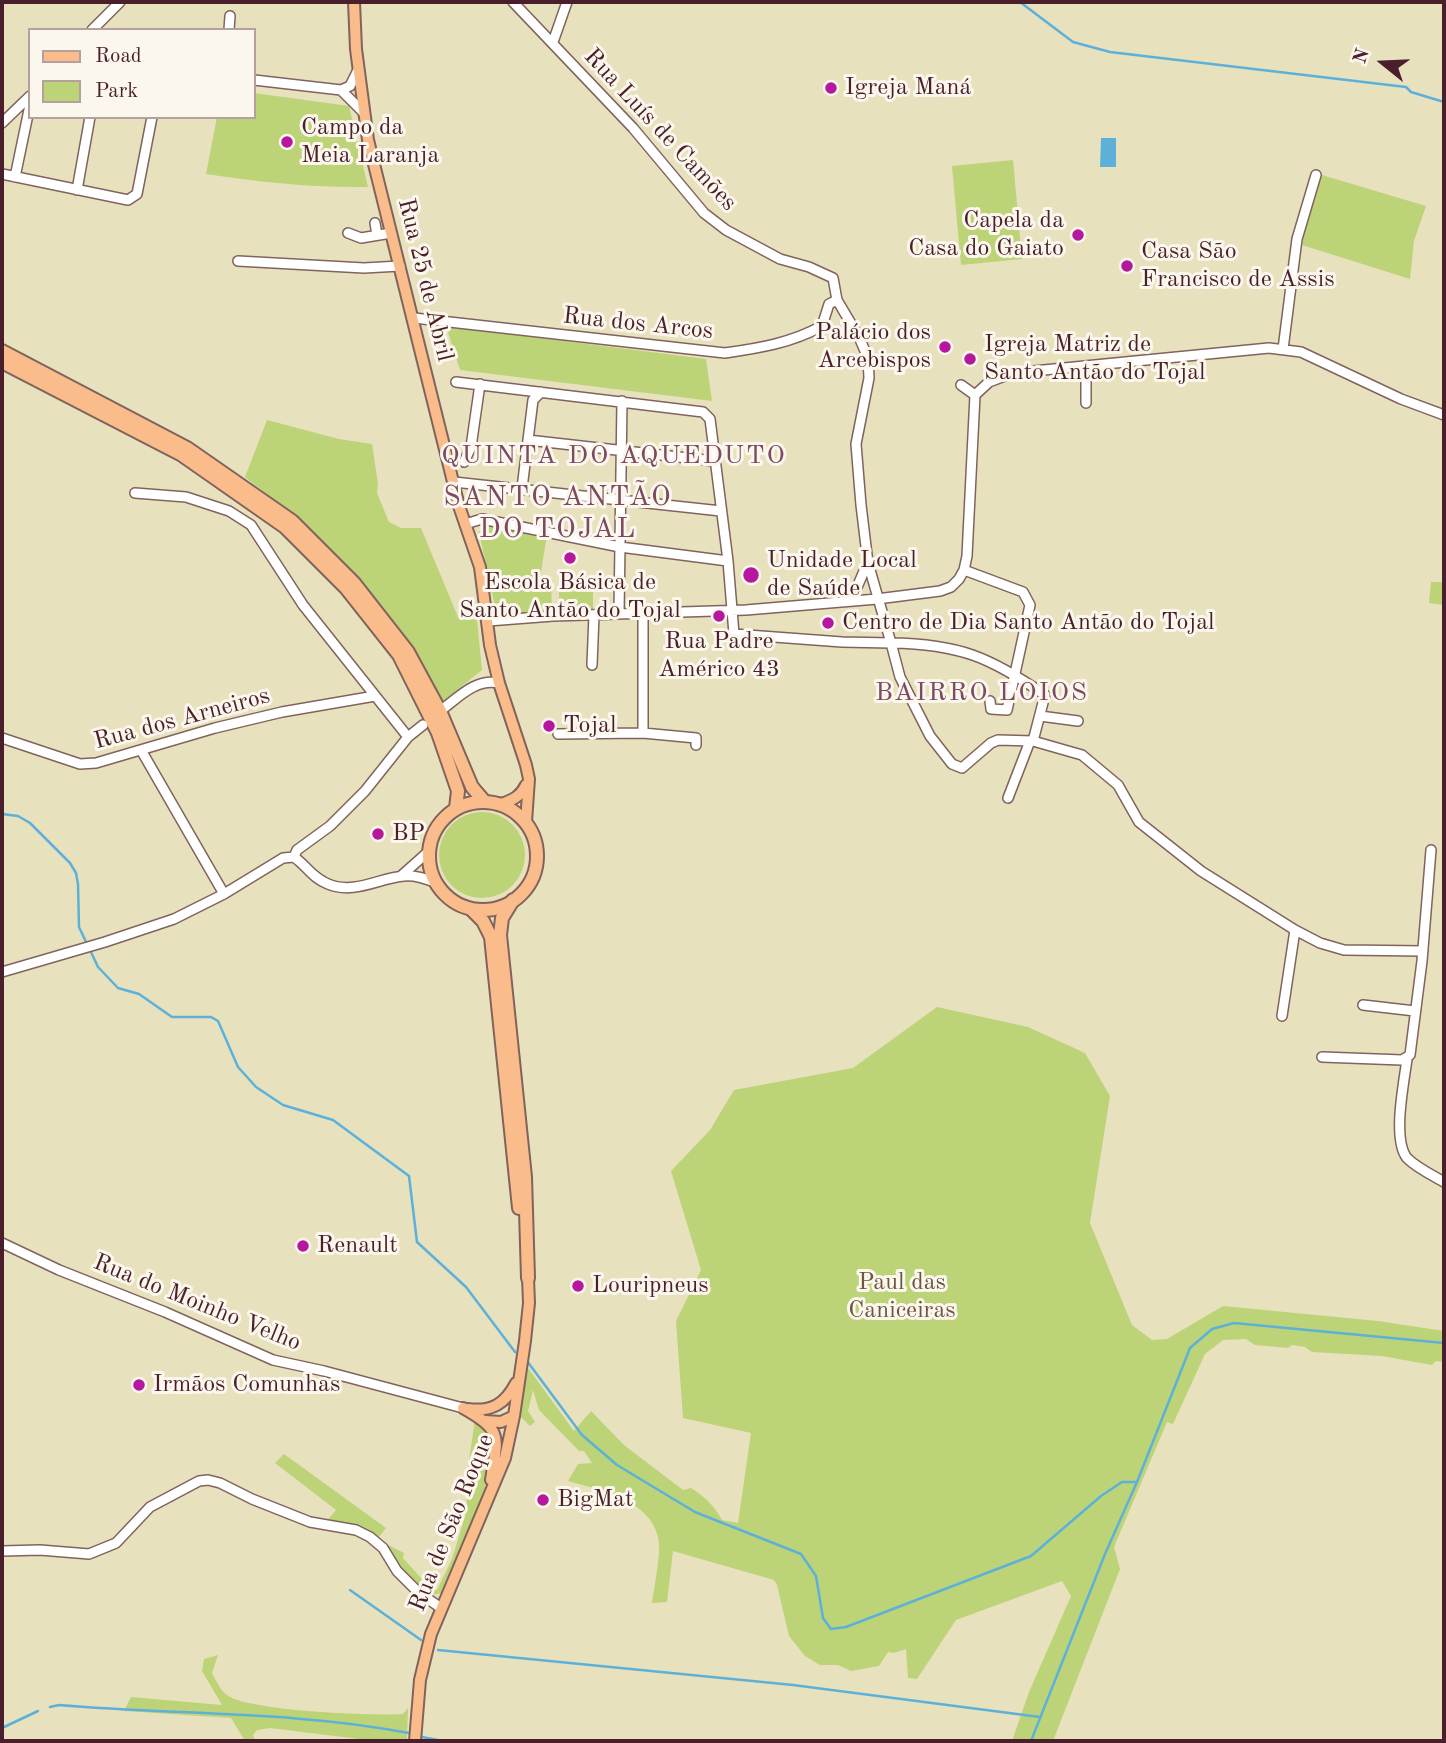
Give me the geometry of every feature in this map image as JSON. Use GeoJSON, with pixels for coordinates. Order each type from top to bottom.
{"type":"FeatureCollection","features":[{"type":"Feature","properties":{"kind":"highway"},"geometry":{"type":"LineString","coordinates":[[2,351],[187,448],[292,521],[354,583],[408,652],[440,711],[472,787],[484,801]]}},
{"type":"Feature","properties":{"kind":"highway"},"geometry":{"type":"LineString","coordinates":[[2,362],[182,455],[285,527],[346,588],[399,656],[438,733],[458,791],[456,808]]}},
{"type":"Feature","properties":{"kind":"highway"},"geometry":{"type":"LineString","coordinates":[[484,801],[501,804],[526,822],[535,840],[537,857],[534,874],[526,889],[500,907],[486,910],[471,909],[454,902],[440,890],[431,873],[428,852],[432,836],[441,820],[456,808],[484,801]]}},
{"type":"Feature","properties":{"kind":"highway","name":"Rua de São Roque"},"geometry":{"type":"LineString","coordinates":[[513,900],[502,918],[500,935],[526,1177],[528,1278]]}},
{"type":"Feature","properties":{"kind":"highway","name":"Rua de São Roque"},"geometry":{"type":"LineString","coordinates":[[471,909],[483,921],[491,937],[528,1278]]}},
{"type":"Feature","properties":{"kind":"main road","name":"Rua 25 de Abril"},"geometry":{"type":"LineString","coordinates":[[354,2],[360,93],[368,141],[465,524],[480,568],[499,683],[526,765],[529,779],[526,822]]}},
{"type":"Feature","properties":{"kind":"main road"},"geometry":{"type":"LineString","coordinates":[[501,804],[513,800],[522,792],[529,779]]}},
{"type":"Feature","properties":{"kind":"main road","name":"Rua de São Roque"},"geometry":{"type":"LineString","coordinates":[[415,1741],[424,1660],[441,1608],[505,1458],[514,1416],[528,1316],[528,1278]]}},
{"type":"Feature","properties":{"kind":"main road"},"geometry":{"type":"LineString","coordinates":[[463,1408],[481,1411],[500,1405],[520,1377]]}},
{"type":"Feature","properties":{"kind":"main road"},"geometry":{"type":"LineString","coordinates":[[463,1408],[485,1420],[501,1422],[514,1416]]}},
{"type":"Feature","properties":{"kind":"main road"},"geometry":{"type":"LineString","coordinates":[[485,1420],[495,1435],[497,1450],[490,1491]]}},
{"type":"Feature","properties":{"kind":"street"},"geometry":{"type":"LineString","coordinates":[[94,28],[120,2]]}},
{"type":"Feature","properties":{"kind":"street","name":"Rua Luís de Camões"},"geometry":{"type":"LineString","coordinates":[[513,2],[633,128],[704,213],[726,230],[780,259],[809,267],[833,278],[837,300]]}},
{"type":"Feature","properties":{"kind":"street"},"geometry":{"type":"LineString","coordinates":[[553,42],[567,2]]}},
{"type":"Feature","properties":{"kind":"street"},"geometry":{"type":"LineString","coordinates":[[229,28],[230,16]]}},
{"type":"Feature","properties":{"kind":"street"},"geometry":{"type":"LineString","coordinates":[[345,90],[358,70]]}},
{"type":"Feature","properties":{"kind":"street"},"geometry":{"type":"LineString","coordinates":[[256,80],[360,93]]}},
{"type":"Feature","properties":{"kind":"street"},"geometry":{"type":"LineString","coordinates":[[345,90],[363,112]]}},
{"type":"Feature","properties":{"kind":"street"},"geometry":{"type":"LineString","coordinates":[[25,126],[5,120],[28,98]]}},
{"type":"Feature","properties":{"kind":"street"},"geometry":{"type":"LineString","coordinates":[[15,177],[28,113]]}},
{"type":"Feature","properties":{"kind":"street"},"geometry":{"type":"LineString","coordinates":[[77,190],[90,119]]}},
{"type":"Feature","properties":{"kind":"street"},"geometry":{"type":"LineString","coordinates":[[2,174],[128,200],[137,194],[152,119]]}},
{"type":"Feature","properties":{"kind":"street"},"geometry":{"type":"LineString","coordinates":[[1283,349],[1297,239],[1316,175]]}},
{"type":"Feature","properties":{"kind":"street"},"geometry":{"type":"LineString","coordinates":[[374,223],[377,235]]}},
{"type":"Feature","properties":{"kind":"street"},"geometry":{"type":"LineString","coordinates":[[348,233],[361,238],[391,233]]}},
{"type":"Feature","properties":{"kind":"street"},"geometry":{"type":"LineString","coordinates":[[238,261],[364,268],[400,266]]}},
{"type":"Feature","properties":{"kind":"street"},"geometry":{"type":"LineString","coordinates":[[837,300],[868,358],[869,378],[856,444],[867,563],[900,677],[930,736],[952,764],[962,768],[991,743],[999,740],[1032,741],[1082,755],[1118,785],[1139,822],[1201,872],[1295,930],[1320,943],[1344,950],[1423,951]]}},
{"type":"Feature","properties":{"kind":"street","name":"Rua dos Arcos"},"geometry":{"type":"LineString","coordinates":[[414,318],[725,353],[799,338],[822,326],[829,304],[837,300]]}},
{"type":"Feature","properties":{"kind":"street"},"geometry":{"type":"LineString","coordinates":[[488,621],[734,611],[877,599],[940,591],[951,587],[964,570],[975,395],[989,382],[1001,376],[1269,348],[1283,349],[1301,352],[1401,399],[1444,415]]}},
{"type":"Feature","properties":{"kind":"street"},"geometry":{"type":"LineString","coordinates":[[1086,366],[1086,403]]}},
{"type":"Feature","properties":{"kind":"street"},"geometry":{"type":"LineString","coordinates":[[456,382],[678,407],[707,414],[710,419],[729,561],[734,634],[842,642],[926,644],[976,654],[1015,674],[1045,695],[1032,741],[1008,798]]}},
{"type":"Feature","properties":{"kind":"street"},"geometry":{"type":"LineString","coordinates":[[464,462],[471,447],[480,384]]}},
{"type":"Feature","properties":{"kind":"street"},"geometry":{"type":"LineString","coordinates":[[961,385],[975,395]]}},
{"type":"Feature","properties":{"kind":"street"},"geometry":{"type":"LineString","coordinates":[[522,488],[533,400],[541,392]]}},
{"type":"Feature","properties":{"kind":"street"},"geometry":{"type":"LineString","coordinates":[[619,614],[622,401]]}},
{"type":"Feature","properties":{"kind":"street"},"geometry":{"type":"LineString","coordinates":[[528,440],[714,461]]}},
{"type":"Feature","properties":{"kind":"street"},"geometry":{"type":"LineString","coordinates":[[454,482],[721,511]]}},
{"type":"Feature","properties":{"kind":"street"},"geometry":{"type":"LineString","coordinates":[[135,493],[186,497],[229,511],[251,525],[303,605],[408,737]]}},
{"type":"Feature","properties":{"kind":"street"},"geometry":{"type":"LineString","coordinates":[[465,524],[482,519],[620,547],[729,561]]}},
{"type":"Feature","properties":{"kind":"street"},"geometry":{"type":"LineString","coordinates":[[842,602],[850,597],[860,584],[867,563]]}},
{"type":"Feature","properties":{"kind":"street"},"geometry":{"type":"LineString","coordinates":[[964,570],[1023,592],[1030,605],[1007,710],[991,709],[990,701]]}},
{"type":"Feature","properties":{"kind":"street"},"geometry":{"type":"LineString","coordinates":[[860,584],[866,600]]}},
{"type":"Feature","properties":{"kind":"street"},"geometry":{"type":"LineString","coordinates":[[643,614],[643,733]]}},
{"type":"Feature","properties":{"kind":"street"},"geometry":{"type":"LineString","coordinates":[[592,665],[594,615]]}},
{"type":"Feature","properties":{"kind":"street"},"geometry":{"type":"LineString","coordinates":[[440,711],[475,685],[487,681],[499,683]]}},
{"type":"Feature","properties":{"kind":"street","name":"Rua dos Arneiros"},"geometry":{"type":"LineString","coordinates":[[2,738],[80,764],[96,763],[215,728],[282,712],[375,696]]}},
{"type":"Feature","properties":{"kind":"street"},"geometry":{"type":"LineString","coordinates":[[1040,716],[1077,721]]}},
{"type":"Feature","properties":{"kind":"street"},"geometry":{"type":"LineString","coordinates":[[294,857],[297,850],[330,827],[365,791],[408,737],[423,725]]}},
{"type":"Feature","properties":{"kind":"street"},"geometry":{"type":"LineString","coordinates":[[558,734],[643,733],[696,738],[696,745]]}},
{"type":"Feature","properties":{"kind":"street"},"geometry":{"type":"LineString","coordinates":[[141,750],[224,894]]}},
{"type":"Feature","properties":{"kind":"street"},"geometry":{"type":"LineString","coordinates":[[1322,1056],[1404,1060],[1410,1055],[1432,850]]}},
{"type":"Feature","properties":{"kind":"street"},"geometry":{"type":"LineString","coordinates":[[401,876],[428,852]]}},
{"type":"Feature","properties":{"kind":"street"},"geometry":{"type":"LineString","coordinates":[[294,857],[310,874],[330,885],[362,887],[401,876],[418,876],[437,883]]}},
{"type":"Feature","properties":{"kind":"street"},"geometry":{"type":"LineString","coordinates":[[2,972],[174,919],[224,894],[283,858],[294,857]]}},
{"type":"Feature","properties":{"kind":"street"},"geometry":{"type":"LineString","coordinates":[[1282,1016],[1295,930]]}},
{"type":"Feature","properties":{"kind":"street"},"geometry":{"type":"LineString","coordinates":[[1363,1005],[1415,1011]]}},
{"type":"Feature","properties":{"kind":"street"},"geometry":{"type":"LineString","coordinates":[[1404,1060],[1400,1144],[1408,1158],[1444,1182]]}},
{"type":"Feature","properties":{"kind":"street","name":"Rua do Moinho Velho"},"geometry":{"type":"LineString","coordinates":[[2,1243],[59,1270],[273,1360],[463,1408]]}},
{"type":"Feature","properties":{"kind":"street"},"geometry":{"type":"LineString","coordinates":[[2,1551],[40,1550],[89,1554],[116,1543],[150,1507],[199,1481],[208,1480],[220,1482],[252,1499],[310,1522],[356,1530],[370,1537],[383,1548],[397,1571],[418,1592],[441,1608]]}},
{"type":"Feature","properties":{"kind":"green space"},"geometry":{"type":"Polygon","coordinates":[[[256,93],[349,106],[368,187],[287,184],[206,174],[217,119],[256,119],[256,93]]]}},
{"type":"Feature","properties":{"kind":"green space"},"geometry":{"type":"Polygon","coordinates":[[[1013,160],[1022,259],[961,265],[952,166],[1013,160]]]}},
{"type":"Feature","properties":{"kind":"green space"},"geometry":{"type":"Polygon","coordinates":[[[1322,175],[1426,206],[1414,241],[1410,279],[1302,245],[1308,210],[1322,175]]]}},
{"type":"Feature","properties":{"kind":"green space"},"geometry":{"type":"Polygon","coordinates":[[[446,326],[706,359],[712,401],[460,370],[446,326]]]}},
{"type":"Feature","properties":{"kind":"green space"},"geometry":{"type":"Polygon","coordinates":[[[267,420],[339,439],[372,444],[377,493],[389,522],[401,528],[421,528],[458,617],[477,620],[482,670],[442,702],[398,631],[354,574],[310,530],[245,477],[267,420]]]}},
{"type":"Feature","properties":{"kind":"green space"},"geometry":{"type":"Polygon","coordinates":[[[489,524],[544,535],[546,541],[540,578],[551,579],[552,612],[503,616],[496,611],[479,532],[483,526],[489,524]]]}},
{"type":"Feature","properties":{"kind":"green space"},"geometry":{"type":"Polygon","coordinates":[[[1431,582],[1444,582],[1444,605],[1429,603],[1431,582]]]}},
{"type":"Feature","properties":{"kind":"green space"},"geometry":{"type":"Polygon","coordinates":[[[593,591],[593,609],[559,610],[559,592],[593,591]]]}},
{"type":"Feature","properties":{"kind":"green space"},"geometry":{"type":"Polygon","coordinates":[[[474,812],[490,812],[513,824],[522,838],[525,855],[522,872],[513,886],[490,898],[474,898],[458,891],[446,879],[439,863],[439,847],[446,831],[458,819],[474,812]]]}},
{"type":"Feature","properties":{"kind":"green space","name":"Paul das Caniceiras"},"geometry":{"type":"Polygon","coordinates":[[[937,1007],[1028,1027],[1085,1053],[1110,1096],[1090,1223],[1132,1325],[1152,1340],[1167,1339],[1223,1306],[1378,1321],[1444,1331],[1444,1362],[1436,1361],[1432,1365],[1382,1356],[1312,1352],[1305,1347],[1292,1345],[1288,1348],[1255,1345],[1246,1339],[1223,1340],[1205,1354],[1173,1424],[1167,1422],[1114,1547],[1120,1569],[1053,1741],[1012,1741],[1029,1692],[1071,1596],[1062,1581],[956,1620],[917,1679],[908,1678],[906,1649],[888,1652],[879,1666],[851,1671],[838,1665],[820,1665],[805,1656],[789,1636],[774,1580],[673,1551],[667,1602],[652,1603],[659,1551],[653,1524],[645,1513],[622,1498],[568,1481],[578,1464],[592,1463],[584,1451],[579,1451],[539,1410],[533,1390],[528,1411],[535,1422],[530,1426],[520,1416],[528,1368],[574,1431],[591,1411],[624,1445],[683,1490],[691,1488],[705,1498],[722,1520],[738,1523],[751,1433],[683,1418],[676,1321],[701,1270],[671,1171],[710,1130],[734,1090],[853,1068],[937,1007]]]}},
{"type":"Feature","properties":{"kind":"green space"},"geometry":{"type":"Polygon","coordinates":[[[475,1419],[486,1430],[492,1445],[488,1478],[441,1593],[424,1592],[403,1573],[388,1545],[404,1553],[403,1558],[431,1589],[437,1590],[452,1559],[467,1510],[466,1482],[475,1419]]]}},
{"type":"Feature","properties":{"kind":"green space"},"geometry":{"type":"Polygon","coordinates":[[[284,1454],[386,1528],[378,1538],[361,1526],[326,1522],[336,1510],[275,1463],[284,1454]]]}},
{"type":"Feature","properties":{"kind":"green space"},"geometry":{"type":"Polygon","coordinates":[[[218,1655],[212,1673],[227,1695],[284,1709],[403,1714],[408,1708],[407,1741],[375,1741],[270,1728],[257,1730],[253,1735],[255,1741],[245,1741],[231,1718],[124,1711],[131,1697],[222,1705],[202,1671],[204,1659],[218,1655]]]}},
{"type":"Feature","properties":{"kind":"water"},"geometry":{"type":"Polygon","coordinates":[[[1101,138],[1116,138],[1116,167],[1100,167],[1101,138]]]}},
{"type":"Feature","properties":{"kind":"waterway"},"geometry":{"type":"LineString","coordinates":[[1020,2],[1073,42],[1110,52],[1406,87],[1411,92],[1444,102]]}},
{"type":"Feature","properties":{"kind":"waterway"},"geometry":{"type":"LineString","coordinates":[[2,814],[18,816],[30,823],[70,863],[78,884],[79,927],[87,944]]}},
{"type":"Feature","properties":{"kind":"waterway"},"geometry":{"type":"LineString","coordinates":[[90,950],[98,967],[118,988],[139,994],[172,1017],[211,1017],[218,1021],[238,1067],[256,1087],[283,1105],[333,1120],[409,1176],[417,1242],[466,1287],[515,1352]]}},
{"type":"Feature","properties":{"kind":"waterway"},"geometry":{"type":"LineString","coordinates":[[1031,1741],[1190,1348],[1212,1329],[1234,1323],[1444,1343]]}},
{"type":"Feature","properties":{"kind":"waterway"},"geometry":{"type":"LineString","coordinates":[[527,1361],[582,1435],[617,1465],[695,1512],[801,1554],[816,1576],[823,1618],[831,1629],[846,1627],[1031,1556],[1101,1496],[1122,1482],[1137,1482]]}},
{"type":"Feature","properties":{"kind":"waterway"},"geometry":{"type":"LineString","coordinates":[[350,1590],[421,1640]]}},
{"type":"Feature","properties":{"kind":"waterway"},"geometry":{"type":"LineString","coordinates":[[438,1650],[793,1685],[1040,1717]]}},
{"type":"Feature","properties":{"kind":"waterway"},"geometry":{"type":"LineString","coordinates":[[50,1707],[59,1705],[279,1717],[409,1733]]}},
{"type":"Feature","properties":{"kind":"waterway"},"geometry":{"type":"LineString","coordinates":[[2,1728],[38,1711]]}},
{"type":"Feature","properties":{"kind":"waterway"},"geometry":{"type":"LineString","coordinates":[[422,1737],[443,1741]]}},
{"type":"Feature","properties":{"kind":"place","name":"Igreja Maná"},"geometry":{"type":"Point","coordinates":[831,88]}},
{"type":"Feature","properties":{"kind":"place","name":"Campo da Meia Laranja"},"geometry":{"type":"Point","coordinates":[287,142]}},
{"type":"Feature","properties":{"kind":"place","name":"Capela da Casa do Gaiato"},"geometry":{"type":"Point","coordinates":[1078,235]}},
{"type":"Feature","properties":{"kind":"place","name":"Casa São Francisco de Assis"},"geometry":{"type":"Point","coordinates":[1127,266]}},
{"type":"Feature","properties":{"kind":"place","name":"Palácio dos Arcebispos"},"geometry":{"type":"Point","coordinates":[945,347]}},
{"type":"Feature","properties":{"kind":"place","name":"Igreja Matriz de Santo Antão do Tojal"},"geometry":{"type":"Point","coordinates":[970,359]}},
{"type":"Feature","properties":{"kind":"place","name":"Escola Básica de Santo Antão do Tojal"},"geometry":{"type":"Point","coordinates":[570,558]}},
{"type":"Feature","properties":{"kind":"place","name":"Unidade Local de Saúde"},"geometry":{"type":"Point","coordinates":[751,575]}},
{"type":"Feature","properties":{"kind":"place","name":"Rua Padre Américo 43"},"geometry":{"type":"Point","coordinates":[719,616]}},
{"type":"Feature","properties":{"kind":"place","name":"Centro de Dia Santo Antão do Tojal"},"geometry":{"type":"Point","coordinates":[828,623]}},
{"type":"Feature","properties":{"kind":"place","name":"Tojal"},"geometry":{"type":"Point","coordinates":[549,726]}},
{"type":"Feature","properties":{"kind":"place","name":"BP"},"geometry":{"type":"Point","coordinates":[378,834]}},
{"type":"Feature","properties":{"kind":"place","name":"Renault"},"geometry":{"type":"Point","coordinates":[303,1246]}},
{"type":"Feature","properties":{"kind":"place","name":"Louripneus"},"geometry":{"type":"Point","coordinates":[578,1286]}},
{"type":"Feature","properties":{"kind":"place","name":"Irmãos Comunhas"},"geometry":{"type":"Point","coordinates":[139,1385]}},
{"type":"Feature","properties":{"kind":"place","name":"BigMat"},"geometry":{"type":"Point","coordinates":[543,1500]}},
{"type":"Feature","properties":{"kind":"district","name":"QUINTA DO AQUEDUTO"},"geometry":{"type":"Point","coordinates":[614,456]}},
{"type":"Feature","properties":{"kind":"district","name":"SANTO ANTÃO DO TOJAL"},"geometry":{"type":"Point","coordinates":[558,514]}},
{"type":"Feature","properties":{"kind":"district","name":"BAIRRO LOIOS"},"geometry":{"type":"Point","coordinates":[982,693]}}]}
